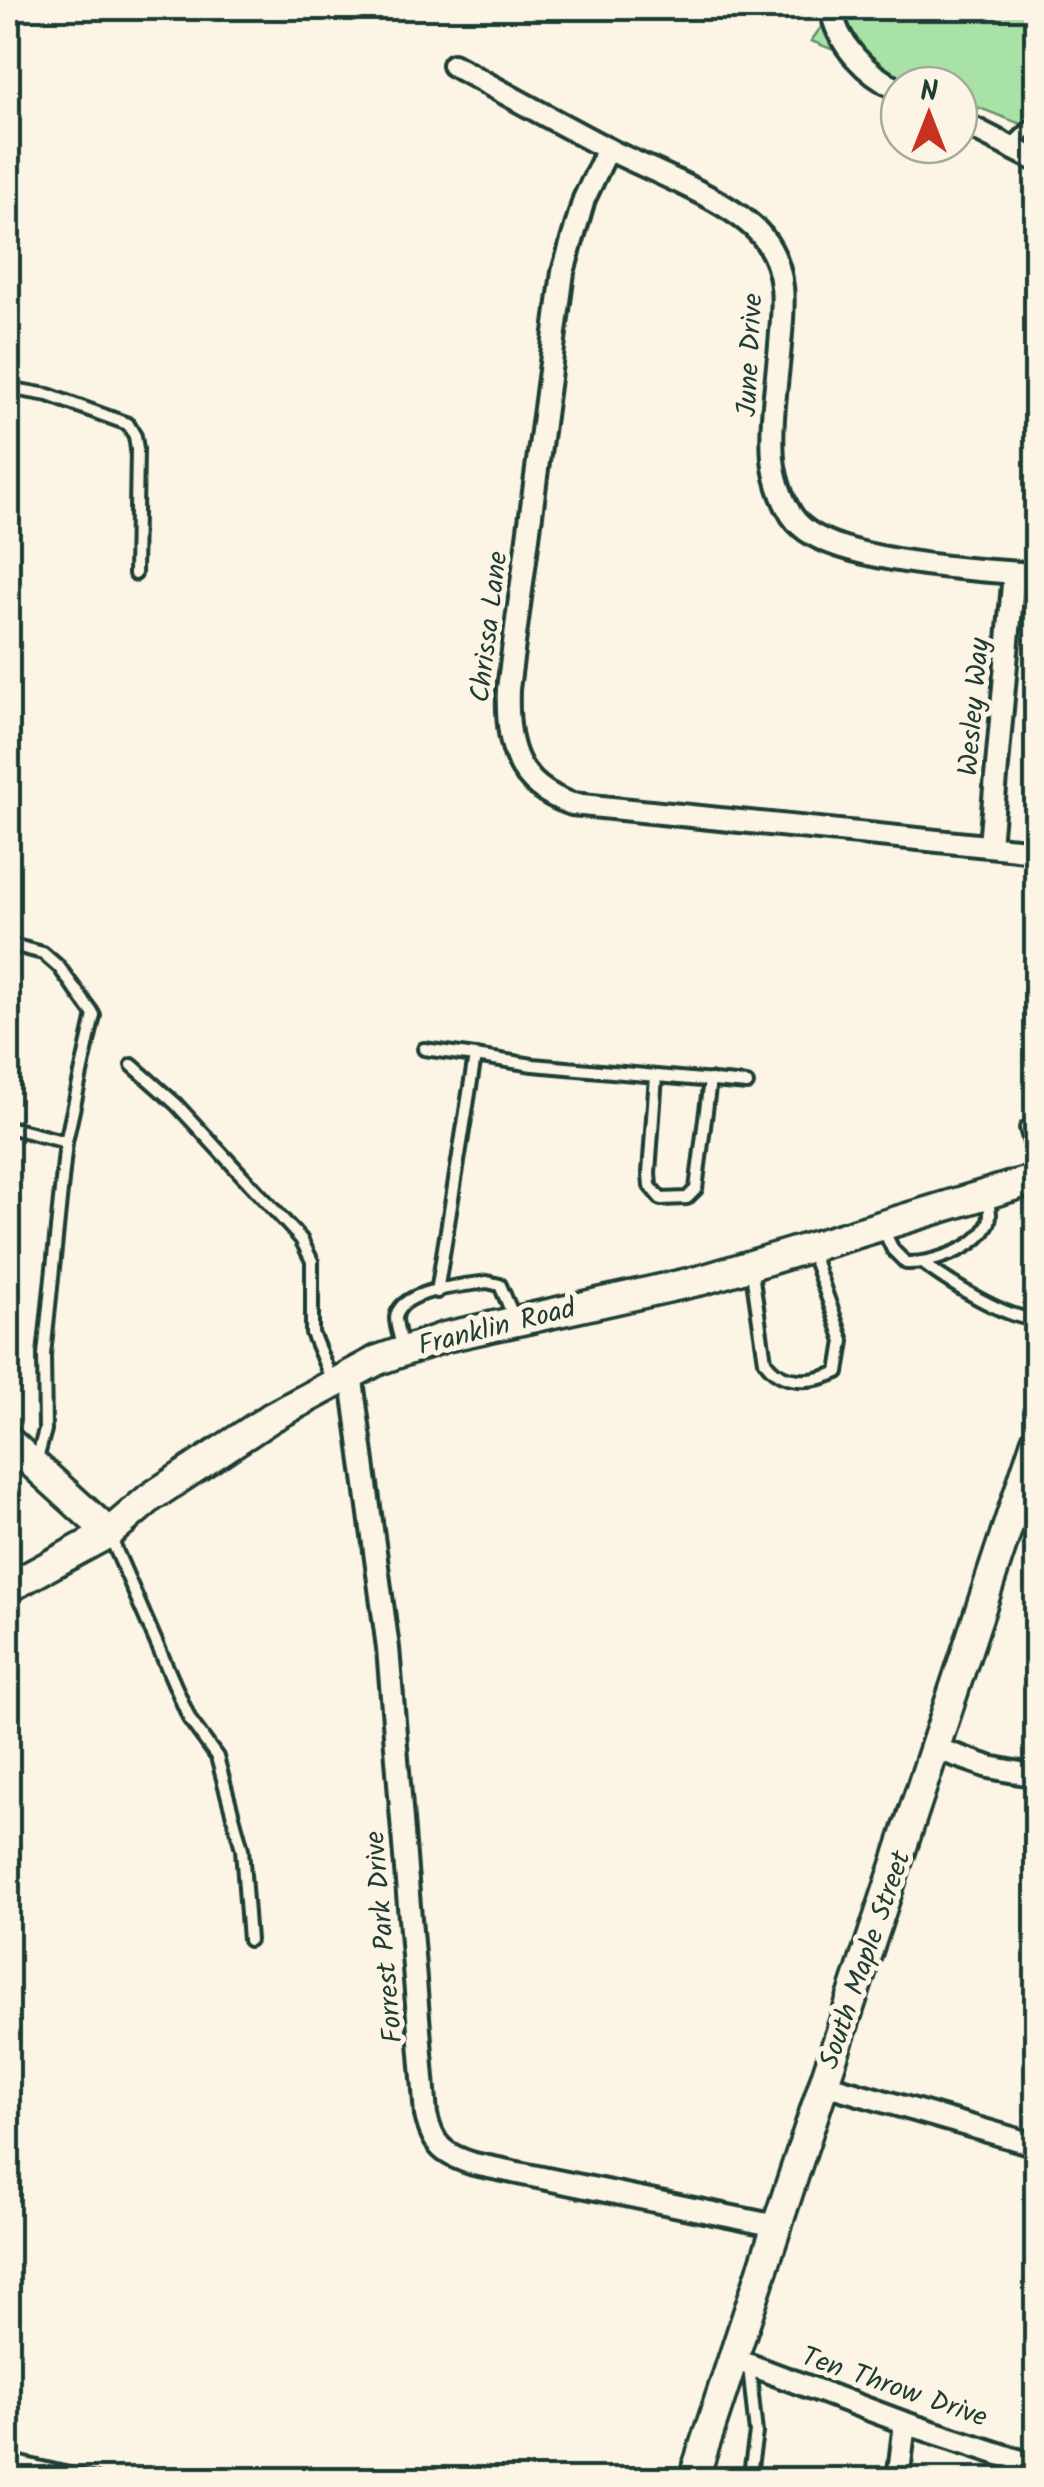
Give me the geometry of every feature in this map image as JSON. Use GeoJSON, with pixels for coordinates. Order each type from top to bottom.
{"type":"FeatureCollection","features":[{"type":"Feature","properties":{"kind":"street"},"geometry":{"type":"LineString","coordinates":[[830,8],[851,53],[879,80]]}},
{"type":"Feature","properties":{"kind":"street","name":"June Drive"},"geometry":{"type":"LineString","coordinates":[[453,66],[752,223],[777,258],[784,300],[773,461],[780,489],[799,525],[830,545],[862,554],[1036,574]]}},
{"type":"Feature","properties":{"kind":"street"},"geometry":{"type":"LineString","coordinates":[[979,131],[1036,160]]}},
{"type":"Feature","properties":{"kind":"street","name":"Chrissa Lane"},"geometry":{"type":"LineString","coordinates":[[608,150],[584,199],[564,272],[508,689],[507,724],[528,778],[545,796],[572,804],[1036,851]]}},
{"type":"Feature","properties":{"kind":"street","name":"Wesley Way"},"geometry":{"type":"LineString","coordinates":[[990,846],[1014,573]]}},
{"type":"Feature","properties":{"kind":"street","name":"Franklin Road"},"geometry":{"type":"LineString","coordinates":[[8,1588],[109,1532],[151,1497],[272,1416],[403,1351],[445,1336],[702,1280],[1036,1179]]}},
{"type":"Feature","properties":{"kind":"street","name":"Forrest Park Drive"},"geometry":{"type":"LineString","coordinates":[[342,1378],[388,1648],[426,2115],[434,2141],[440,2150],[474,2164],[777,2226]]}},
{"type":"Feature","properties":{"kind":"street"},"geometry":{"type":"LineString","coordinates":[[8,1440],[109,1532]]}},
{"type":"Feature","properties":{"kind":"street","name":"South Maple Street"},"geometry":{"type":"LineString","coordinates":[[693,2480],[741,2362],[777,2226],[1036,1441]]}},
{"type":"Feature","properties":{"kind":"street"},"geometry":{"type":"LineString","coordinates":[[937,1749],[989,1767],[1036,1776]]}},
{"type":"Feature","properties":{"kind":"street"},"geometry":{"type":"LineString","coordinates":[[824,2084],[1036,2145]]}},
{"type":"Feature","properties":{"kind":"street","name":"Ten Throw Drive"},"geometry":{"type":"LineString","coordinates":[[741,2362],[905,2423],[1036,2466]]}},
{"type":"Feature","properties":{"kind":"street"},"geometry":{"type":"LineString","coordinates":[[898,2480],[905,2423]]}},
{"type":"Feature","properties":{"kind":"lane"},"geometry":{"type":"LineString","coordinates":[[1010,146],[1030,126],[1036,130]]}},
{"type":"Feature","properties":{"kind":"lane"},"geometry":{"type":"LineString","coordinates":[[8,388],[48,395],[128,424],[136,436],[137,449],[135,574]]}},
{"type":"Feature","properties":{"kind":"lane"},"geometry":{"type":"LineString","coordinates":[[8,944],[43,953],[60,967],[94,1015],[66,1142],[44,1355],[45,1430],[35,1466]]}},
{"type":"Feature","properties":{"kind":"lane"},"geometry":{"type":"LineString","coordinates":[[424,1048],[533,1065],[747,1084]]}},
{"type":"Feature","properties":{"kind":"lane"},"geometry":{"type":"LineString","coordinates":[[437,1292],[474,1056]]}},
{"type":"Feature","properties":{"kind":"lane"},"geometry":{"type":"LineString","coordinates":[[132,1065],[176,1104],[300,1238],[312,1260],[312,1332],[342,1378]]}},
{"type":"Feature","properties":{"kind":"lane"},"geometry":{"type":"LineString","coordinates":[[656,1076],[649,1173],[650,1186],[661,1199],[686,1198],[700,1182],[710,1080]]}},
{"type":"Feature","properties":{"kind":"lane"},"geometry":{"type":"LineString","coordinates":[[1036,1124],[1026,1128],[1036,1164]]}},
{"type":"Feature","properties":{"kind":"lane"},"geometry":{"type":"LineString","coordinates":[[8,1127],[66,1142]]}},
{"type":"Feature","properties":{"kind":"lane"},"geometry":{"type":"LineString","coordinates":[[881,1226],[893,1250],[906,1263],[924,1264],[949,1255],[986,1228],[991,1212],[986,1194]]}},
{"type":"Feature","properties":{"kind":"lane"},"geometry":{"type":"LineString","coordinates":[[751,1266],[766,1361],[773,1373],[785,1380],[824,1378],[838,1372],[843,1341],[810,1248]]}},
{"type":"Feature","properties":{"kind":"lane"},"geometry":{"type":"LineString","coordinates":[[924,1264],[953,1286],[1013,1315],[1036,1319]]}},
{"type":"Feature","properties":{"kind":"lane"},"geometry":{"type":"LineString","coordinates":[[403,1351],[396,1319],[400,1306],[410,1297],[488,1282],[500,1285],[515,1321]]}},
{"type":"Feature","properties":{"kind":"lane"},"geometry":{"type":"LineString","coordinates":[[109,1532],[190,1720],[217,1758],[242,1849],[249,1940]]}},
{"type":"Feature","properties":{"kind":"lane"},"geometry":{"type":"LineString","coordinates":[[741,2362],[756,2433],[749,2480]]}},
{"type":"Feature","properties":{"kind":"lane"},"geometry":{"type":"LineString","coordinates":[[8,2460],[94,2480]]}},
{"type":"Feature","properties":{"kind":"lane"},"geometry":{"type":"LineString","coordinates":[[20,2462],[20,2480]]}},
{"type":"Feature","properties":{"kind":"green space"},"geometry":{"type":"Polygon","coordinates":[[[835,8],[1036,8],[1036,130],[979,108],[979,65],[879,68],[811,41],[835,8]]]}}]}
